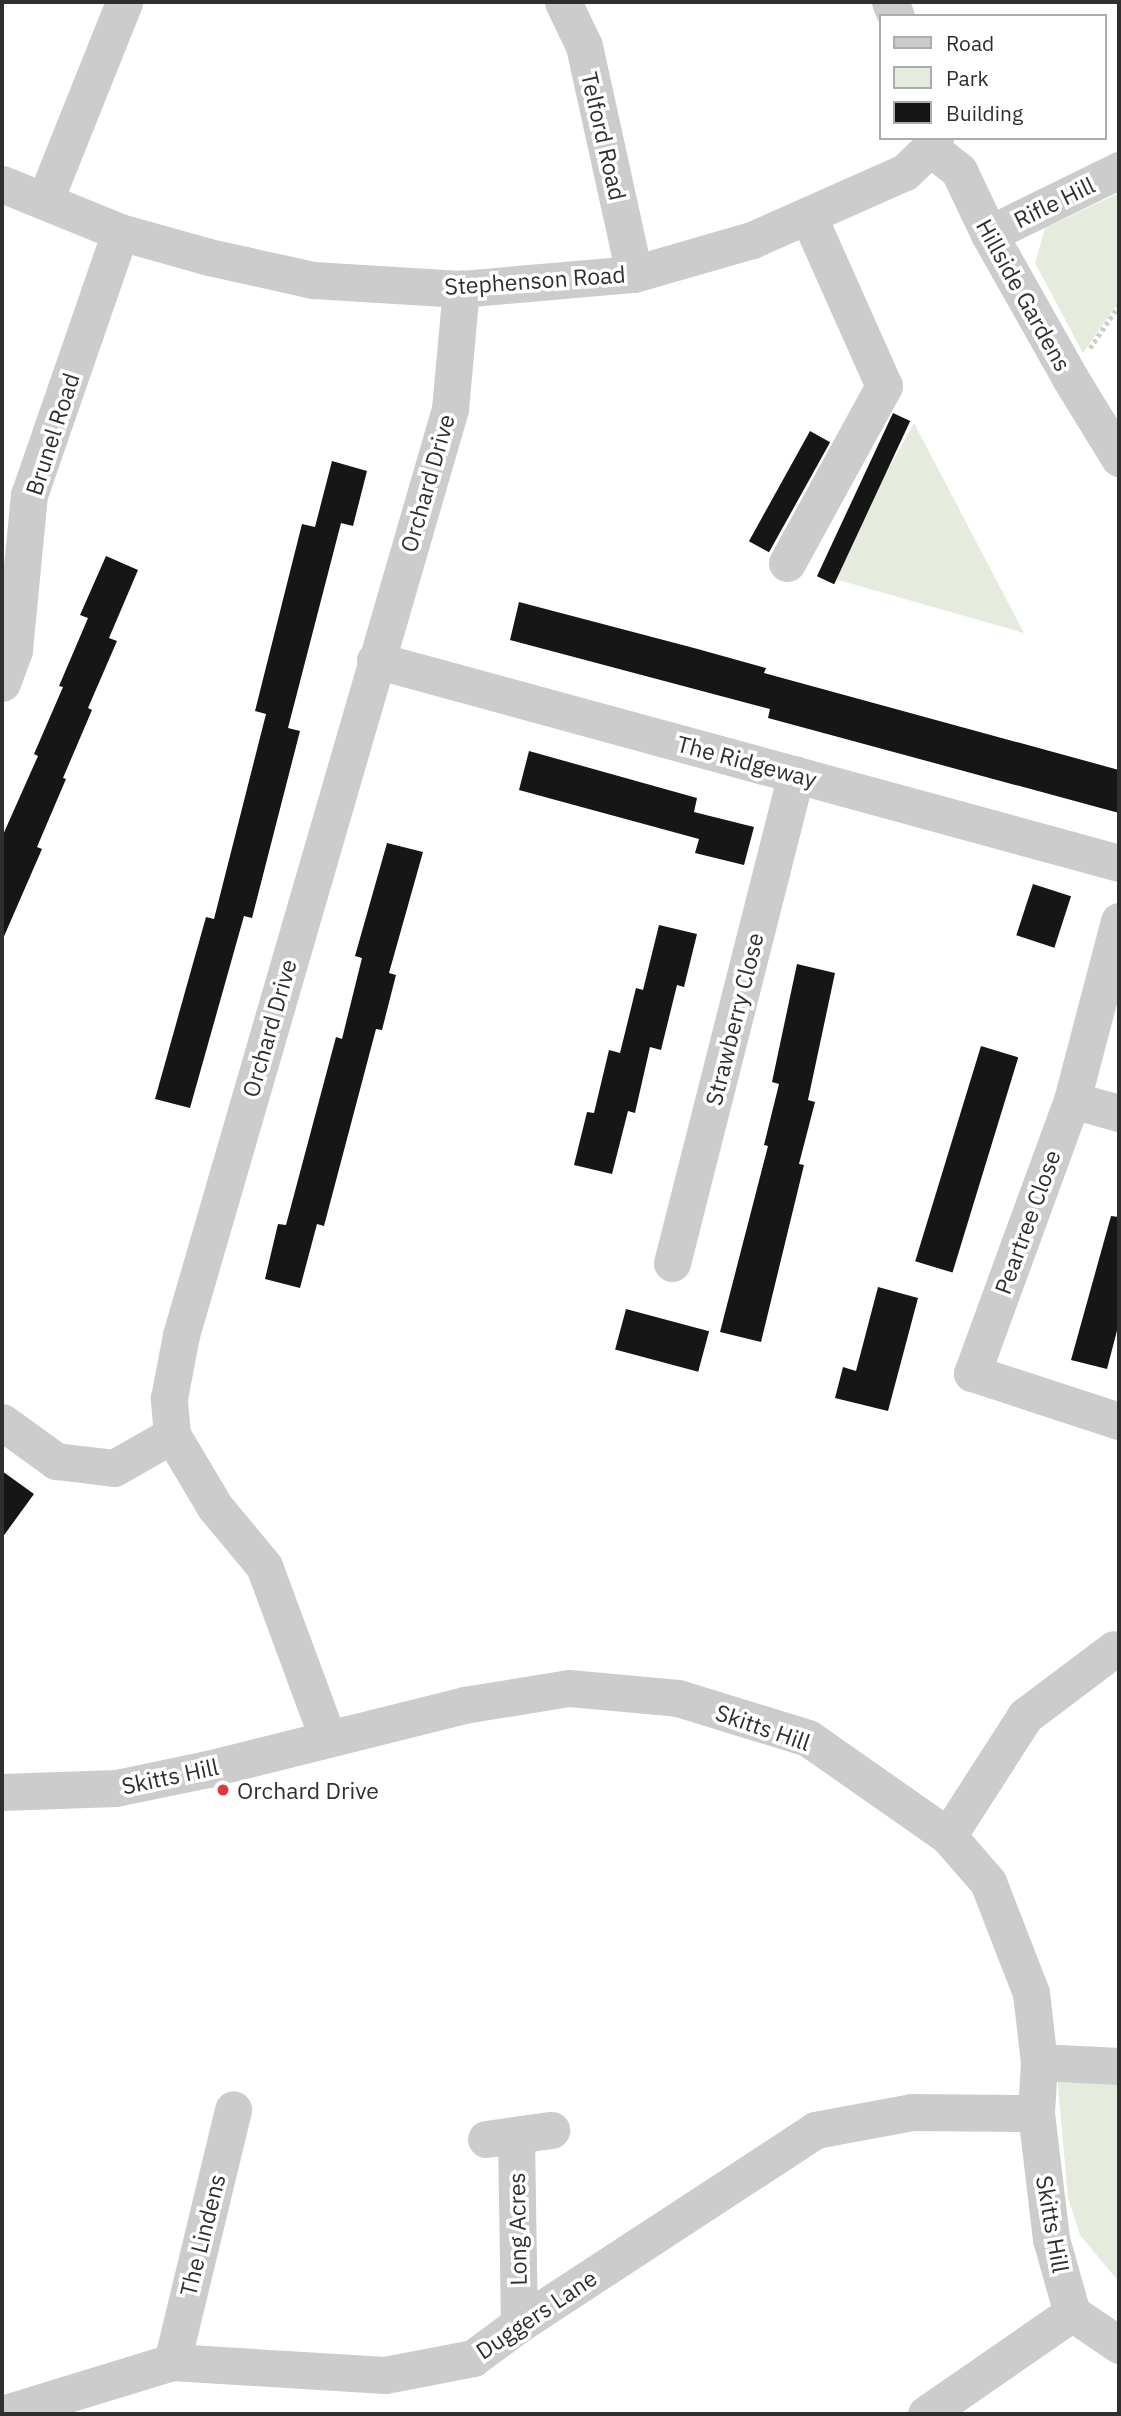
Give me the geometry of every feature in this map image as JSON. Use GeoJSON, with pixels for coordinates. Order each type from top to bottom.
{"type":"FeatureCollection","features":[{"type":"Feature","properties":{"kind":"street"},"geometry":{"type":"LineString","coordinates":[[44,200],[124,2]]}},
{"type":"Feature","properties":{"kind":"street","name":"Telford Road"},"geometry":{"type":"LineString","coordinates":[[563,2],[584,46],[634,274]]}},
{"type":"Feature","properties":{"kind":"street","name":"Stephenson Road"},"geometry":{"type":"LineString","coordinates":[[2,184],[120,232],[209,257],[313,280],[461,289],[634,274],[752,240],[905,172],[932,143]]}},
{"type":"Feature","properties":{"kind":"street","name":"Hillside Gardens"},"geometry":{"type":"LineString","coordinates":[[932,143],[959,170],[989,234],[1070,378],[1119,458]]}},
{"type":"Feature","properties":{"kind":"street","name":"Rifle Hill"},"geometry":{"type":"LineString","coordinates":[[989,234],[1119,170]]}},
{"type":"Feature","properties":{"kind":"street"},"geometry":{"type":"LineString","coordinates":[[787,562],[884,386],[808,215]]}},
{"type":"Feature","properties":{"kind":"street","name":"Brunel Road"},"geometry":{"type":"LineString","coordinates":[[2,683],[14,650],[15,491],[120,232]]}},
{"type":"Feature","properties":{"kind":"street","name":"Orchard Drive"},"geometry":{"type":"LineString","coordinates":[[328,1739],[264,1566],[215,1507],[172,1434],[169,1398],[181,1335],[374,660],[450,409],[461,289]]}},
{"type":"Feature","properties":{"kind":"street","name":"The Ridgeway"},"geometry":{"type":"LineString","coordinates":[[374,660],[1119,863]]}},
{"type":"Feature","properties":{"kind":"street","name":"Strawberry Close"},"geometry":{"type":"LineString","coordinates":[[672,1263],[796,774]]}},
{"type":"Feature","properties":{"kind":"street","name":"Peartree Close"},"geometry":{"type":"LineString","coordinates":[[1119,921],[1072,1100],[972,1373],[1119,1421]]}},
{"type":"Feature","properties":{"kind":"street"},"geometry":{"type":"LineString","coordinates":[[1072,1100],[1119,1113]]}},
{"type":"Feature","properties":{"kind":"street"},"geometry":{"type":"LineString","coordinates":[[2,1422],[56,1461],[114,1468],[172,1434]]}},
{"type":"Feature","properties":{"kind":"street"},"geometry":{"type":"LineString","coordinates":[[948,1836],[1025,1716],[1114,1649]]}},
{"type":"Feature","properties":{"kind":"street","name":"Skitts Hill"},"geometry":{"type":"LineString","coordinates":[[2,1792],[116,1788],[208,1769],[464,1705],[569,1688],[678,1698],[808,1738],[948,1836],[988,1882],[1031,1993],[1039,2062],[1036,2113],[1051,2239],[1072,2313]]}},
{"type":"Feature","properties":{"kind":"street"},"geometry":{"type":"LineString","coordinates":[[1039,2062],[1119,2066]]}},
{"type":"Feature","properties":{"kind":"street","name":"The Lindens"},"geometry":{"type":"LineString","coordinates":[[172,2362],[233,2109]]}},
{"type":"Feature","properties":{"kind":"street","name":"Duggers Lane"},"geometry":{"type":"LineString","coordinates":[[2,2413],[172,2362],[385,2375],[473,2358],[519,2324],[815,2130],[912,2112],[1036,2113]]}},
{"type":"Feature","properties":{"kind":"street","name":"Long Acres"},"geometry":{"type":"LineString","coordinates":[[517,2134],[519,2324]]}},
{"type":"Feature","properties":{"kind":"street"},"geometry":{"type":"LineString","coordinates":[[926,2414],[1072,2313],[1119,2345]]}},
{"type":"Feature","properties":{"kind":"path"},"geometry":{"type":"LineString","coordinates":[[1070,378],[1119,305]]}},
{"type":"Feature","properties":{"kind":"green space"},"geometry":{"type":"Polygon","coordinates":[[[1119,193],[1119,301],[1083,353],[1035,263],[1045,228],[1119,193]]]}},
{"type":"Feature","properties":{"kind":"green space"},"geometry":{"type":"Polygon","coordinates":[[[914,423],[1024,633],[828,577],[914,423]]]}},
{"type":"Feature","properties":{"kind":"green space"},"geometry":{"type":"Polygon","coordinates":[[[1057,2075],[1119,2075],[1119,2282],[1080,2235],[1068,2198],[1057,2075]]]}},
{"type":"Feature","properties":{"kind":"building"},"geometry":{"type":"Polygon","coordinates":[[[893,413],[910,421],[834,584],[817,576],[893,413]]]}},
{"type":"Feature","properties":{"kind":"building"},"geometry":{"type":"Polygon","coordinates":[[[810,431],[830,442],[769,552],[749,541],[810,431]]]}},
{"type":"Feature","properties":{"kind":"building"},"geometry":{"type":"Polygon","coordinates":[[[332,461],[367,471],[353,526],[341,523],[288,728],[300,731],[252,918],[244,916],[190,1108],[155,1099],[206,917],[214,919],[266,714],[255,711],[302,524],[315,527],[332,461]]]}},
{"type":"Feature","properties":{"kind":"building"},"geometry":{"type":"Polygon","coordinates":[[[106,556],[138,570],[109,638],[117,641],[88,708],[92,710],[37,847],[42,849],[2,941],[2,837],[38,756],[34,754],[63,687],[59,686],[88,618],[80,615],[106,556]]]}},
{"type":"Feature","properties":{"kind":"building"},"geometry":{"type":"Polygon","coordinates":[[[519,602],[766,668],[764,673],[1119,770],[1119,813],[768,718],[770,709],[510,640],[519,602]]]}},
{"type":"Feature","properties":{"kind":"building"},"geometry":{"type":"Polygon","coordinates":[[[529,751],[697,798],[694,812],[754,827],[744,865],[695,853],[699,839],[519,790],[529,751]]]}},
{"type":"Feature","properties":{"kind":"building"},"geometry":{"type":"Polygon","coordinates":[[[387,843],[423,852],[389,973],[396,975],[382,1030],[376,1029],[324,1226],[317,1224],[300,1288],[265,1279],[278,1224],[286,1225],[336,1037],[342,1039],[362,958],[355,956],[387,843]]]}},
{"type":"Feature","properties":{"kind":"building"},"geometry":{"type":"Polygon","coordinates":[[[1033,884],[1071,896],[1054,948],[1016,935],[1033,884]]]}},
{"type":"Feature","properties":{"kind":"building"},"geometry":{"type":"Polygon","coordinates":[[[659,925],[697,934],[684,987],[677,985],[661,1050],[650,1047],[635,1113],[628,1111],[612,1174],[574,1165],[587,1112],[594,1113],[609,1050],[620,1053],[636,988],[643,990],[659,925]]]}},
{"type":"Feature","properties":{"kind":"building"},"geometry":{"type":"Polygon","coordinates":[[[797,964],[835,973],[808,1100],[815,1102],[799,1164],[804,1165],[761,1342],[720,1332],[768,1146],[764,1145],[779,1084],[772,1082],[797,964]]]}},
{"type":"Feature","properties":{"kind":"building"},"geometry":{"type":"Polygon","coordinates":[[[981,1046],[1018,1057],[953,1273],[915,1261],[981,1046]]]}},
{"type":"Feature","properties":{"kind":"building"},"geometry":{"type":"Polygon","coordinates":[[[1111,1216],[1119,1217],[1119,1323],[1107,1369],[1071,1360],[1111,1216]]]}},
{"type":"Feature","properties":{"kind":"building"},"geometry":{"type":"Polygon","coordinates":[[[878,1287],[918,1298],[888,1411],[835,1398],[843,1367],[856,1371],[878,1287]]]}},
{"type":"Feature","properties":{"kind":"building"},"geometry":{"type":"Polygon","coordinates":[[[626,1309],[709,1331],[698,1372],[615,1350],[626,1309]]]}},
{"type":"Feature","properties":{"kind":"building"},"geometry":{"type":"Polygon","coordinates":[[[2,1471],[34,1494],[2,1538],[2,1471]]]}},
{"type":"Feature","properties":{"kind":"place","name":"Orchard Drive"},"geometry":{"type":"Point","coordinates":[223,1790]}}]}
